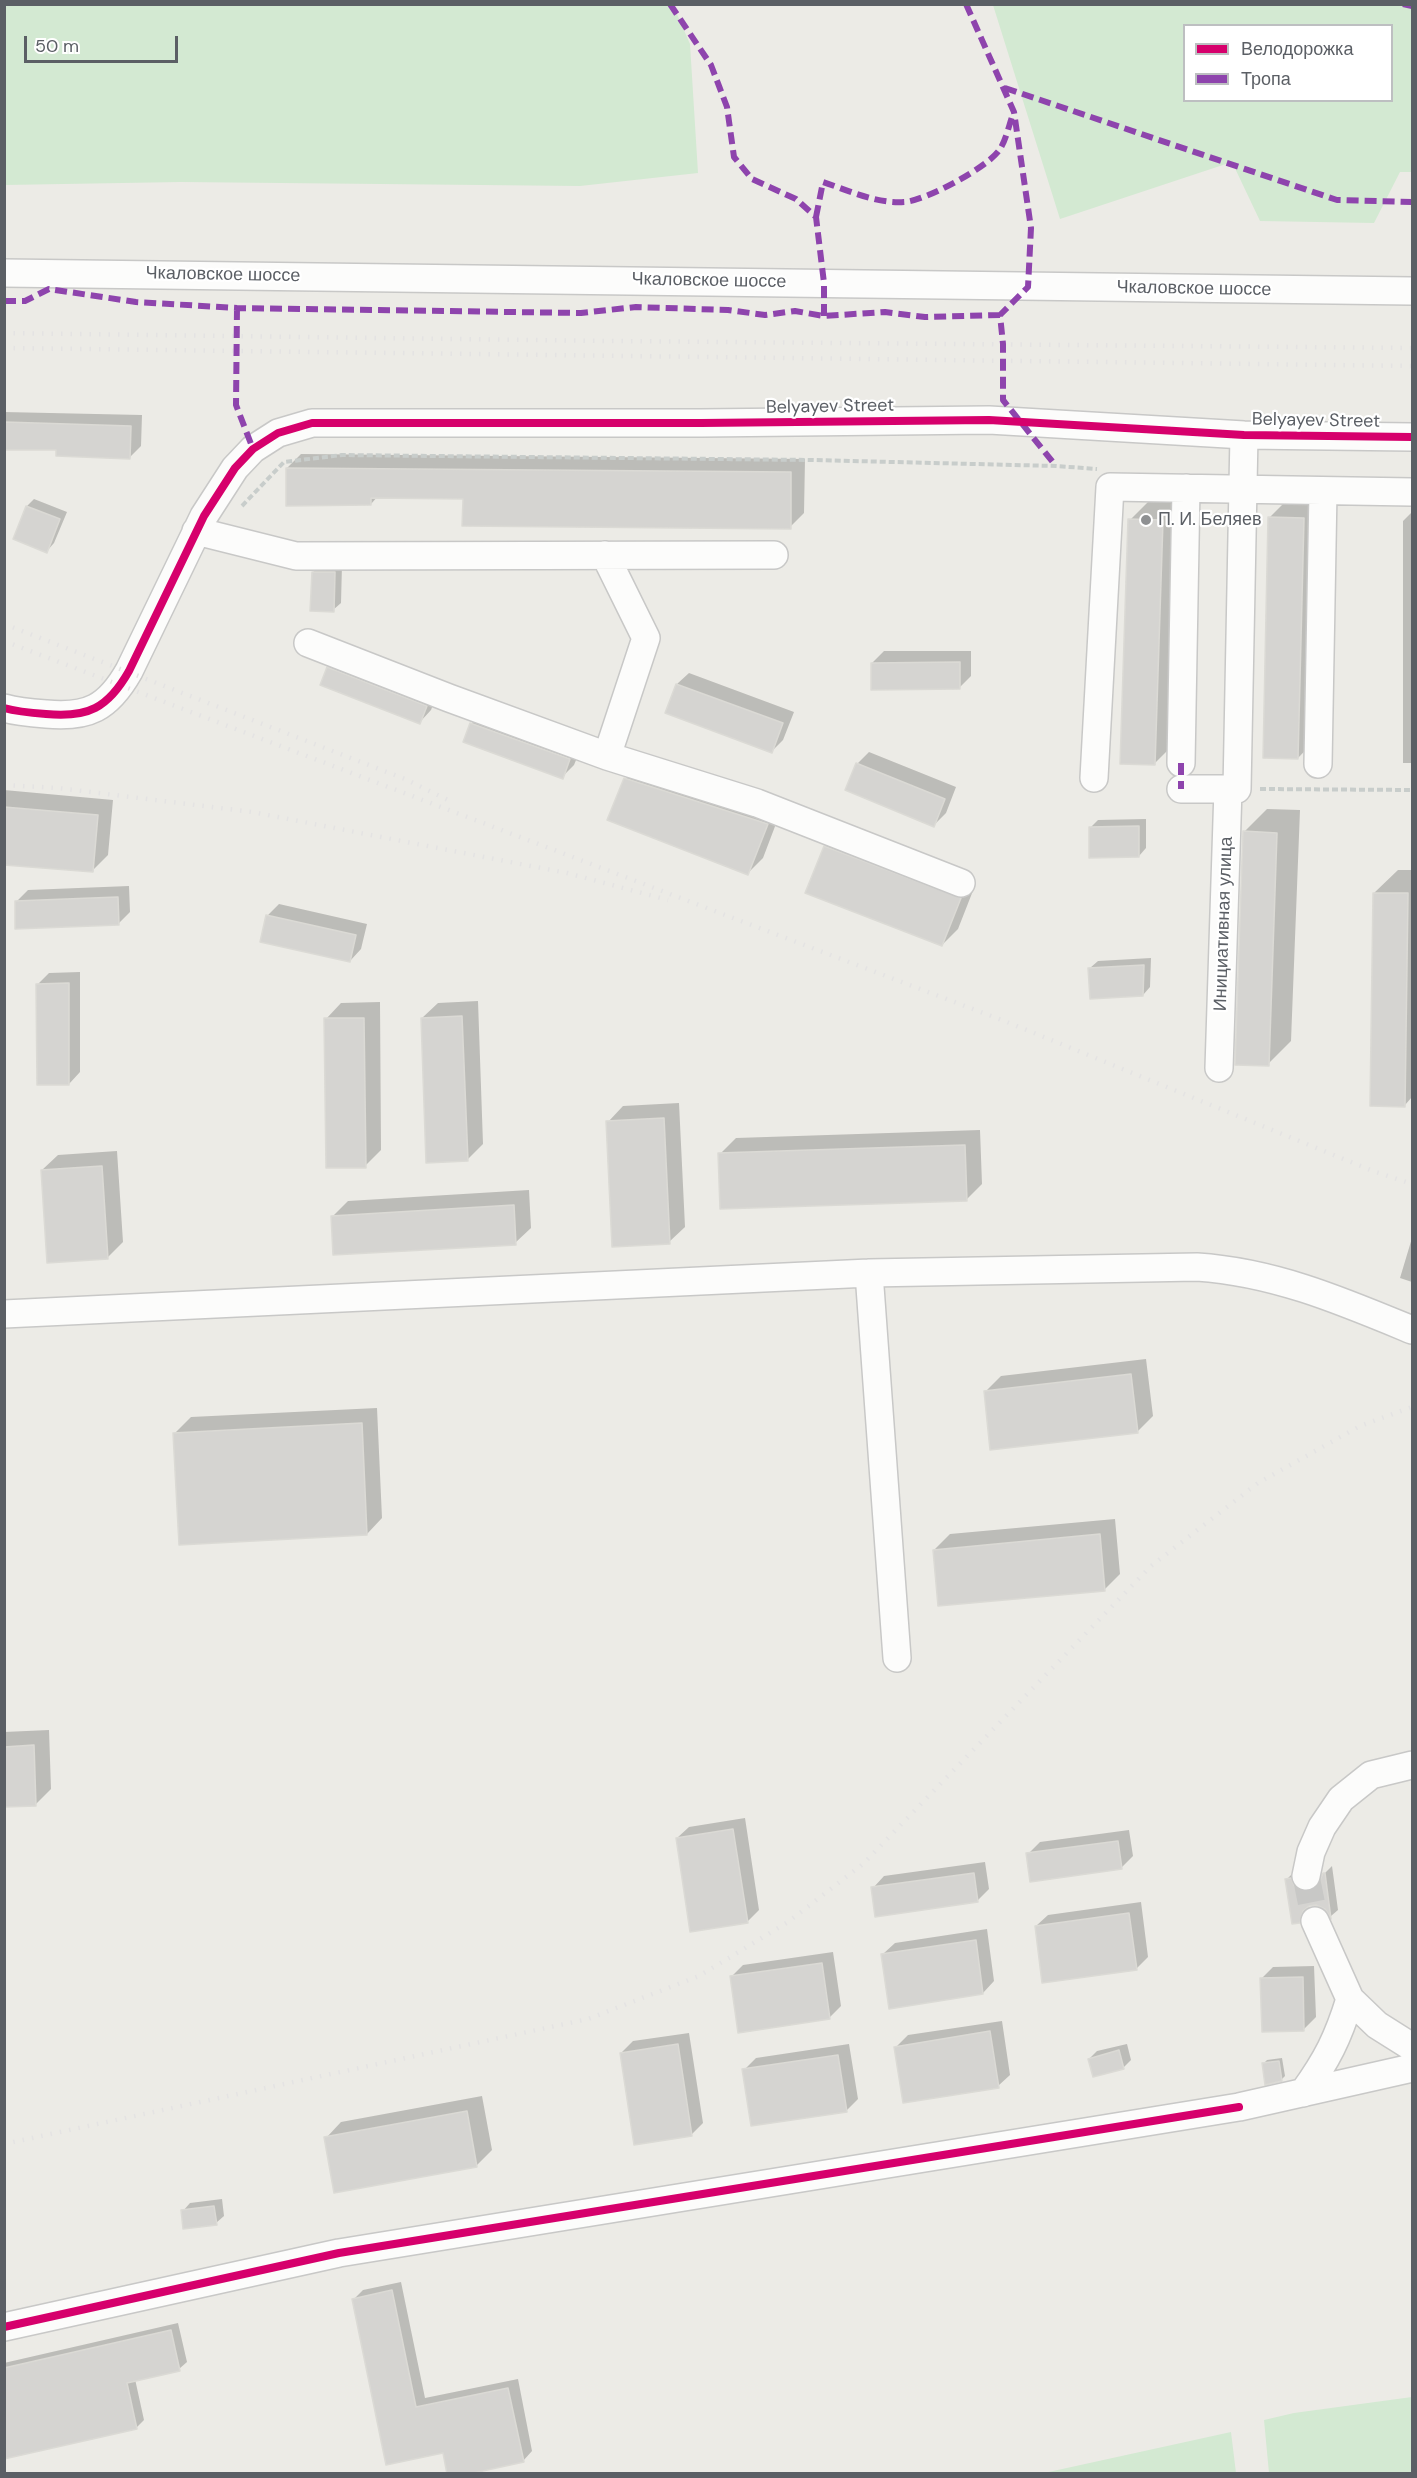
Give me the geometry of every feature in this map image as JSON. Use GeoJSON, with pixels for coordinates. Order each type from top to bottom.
{"type":"FeatureCollection","features":[{"type":"Feature","properties":{"kind":"street","name":"Чкаловское шоссе"},"geometry":{"type":"LineString","coordinates":[[4,273],[1413,291]]}},
{"type":"Feature","properties":{"kind":"street","name":"Belyayev Street"},"geometry":{"type":"LineString","coordinates":[[4,708],[17,712],[69,716],[88,712],[102,705],[121,685],[129,671],[196,531],[225,481],[253,449],[278,433],[312,423],[989,420],[1244,435],[1413,437]]}},
{"type":"Feature","properties":{"kind":"street","name":"Инициативная улица"},"geometry":{"type":"LineString","coordinates":[[1219,1068],[1233,789],[1244,435]]}},
{"type":"Feature","properties":{"kind":"street"},"geometry":{"type":"LineString","coordinates":[[1094,778],[1110,487],[1413,492]]}},
{"type":"Feature","properties":{"kind":"street"},"geometry":{"type":"LineString","coordinates":[[1186,488],[1181,776],[1233,789]]}},
{"type":"Feature","properties":{"kind":"street"},"geometry":{"type":"LineString","coordinates":[[1318,764],[1323,491]]}},
{"type":"Feature","properties":{"kind":"street"},"geometry":{"type":"LineString","coordinates":[[196,531],[296,556],[774,555]]}},
{"type":"Feature","properties":{"kind":"street"},"geometry":{"type":"LineString","coordinates":[[605,555],[646,638],[607,756]]}},
{"type":"Feature","properties":{"kind":"street"},"geometry":{"type":"LineString","coordinates":[[308,643],[607,756],[757,803],[961,883]]}},
{"type":"Feature","properties":{"kind":"street"},"geometry":{"type":"LineString","coordinates":[[4,1314],[869,1273],[1166,1267],[1232,1269],[1260,1275],[1307,1289],[1413,1330]]}},
{"type":"Feature","properties":{"kind":"street"},"geometry":{"type":"LineString","coordinates":[[869,1273],[897,1658]]}},
{"type":"Feature","properties":{"kind":"street"},"geometry":{"type":"LineString","coordinates":[[1306,1876],[1311,1852],[1322,1827],[1341,1799],[1371,1775],[1413,1765]]}},
{"type":"Feature","properties":{"kind":"street"},"geometry":{"type":"LineString","coordinates":[[1315,1921],[1350,1999],[1377,2025],[1413,2047]]}},
{"type":"Feature","properties":{"kind":"street"},"geometry":{"type":"LineString","coordinates":[[1303,2093],[1324,2064],[1340,2034],[1350,1999]]}},
{"type":"Feature","properties":{"kind":"street"},"geometry":{"type":"LineString","coordinates":[[4,2327],[339,2253],[1239,2107],[1413,2068]]}},
{"type":"Feature","properties":{"kind":"path"},"geometry":{"type":"LineString","coordinates":[[242,506],[284,462],[342,455],[812,460],[1056,466],[1101,470]]}},
{"type":"Feature","properties":{"kind":"path"},"geometry":{"type":"LineString","coordinates":[[1233,789],[1413,790]]}},
{"type":"Feature","properties":{"kind":"green space"},"geometry":{"type":"Polygon","coordinates":[[[4,5],[673,5],[690,44],[698,173],[580,186],[181,182],[5,185],[4,5]]]}},
{"type":"Feature","properties":{"kind":"green space"},"geometry":{"type":"Polygon","coordinates":[[[993,5],[1412,5],[1412,172],[1400,172],[1374,223],[1260,221],[1232,162],[1060,219],[993,5]]]}},
{"type":"Feature","properties":{"kind":"green space"},"geometry":{"type":"Polygon","coordinates":[[[1412,2397],[1412,2473],[1269,2473],[1264,2420],[1294,2413],[1412,2397]]]}},
{"type":"Feature","properties":{"kind":"green space"},"geometry":{"type":"Polygon","coordinates":[[[1231,2432],[1236,2473],[1044,2473],[1231,2432]]]}},
{"type":"Feature","properties":{"kind":"building"},"geometry":{"type":"Polygon","coordinates":[[[4,422],[131,426],[130,459],[56,456],[56,450],[4,450],[4,422]]]}},
{"type":"Feature","properties":{"kind":"building"},"geometry":{"type":"Polygon","coordinates":[[[286,468],[791,472],[791,529],[462,526],[463,499],[371,498],[371,505],[286,506],[286,468]]]}},
{"type":"Feature","properties":{"kind":"building"},"geometry":{"type":"Polygon","coordinates":[[[26,506],[60,519],[47,553],[13,539],[26,506]]]}},
{"type":"Feature","properties":{"kind":"building"},"geometry":{"type":"Polygon","coordinates":[[[1268,517],[1304,518],[1298,759],[1263,758],[1268,517]]]}},
{"type":"Feature","properties":{"kind":"building"},"geometry":{"type":"Polygon","coordinates":[[[1128,519],[1163,520],[1155,765],[1120,764],[1128,519]]]}},
{"type":"Feature","properties":{"kind":"building"},"geometry":{"type":"Polygon","coordinates":[[[312,572],[335,572],[334,612],[310,611],[312,572]]]}},
{"type":"Feature","properties":{"kind":"building"},"geometry":{"type":"Polygon","coordinates":[[[960,662],[960,689],[871,690],[871,663],[960,662]]]}},
{"type":"Feature","properties":{"kind":"building"},"geometry":{"type":"Polygon","coordinates":[[[327,667],[427,706],[420,724],[320,685],[327,667]]]}},
{"type":"Feature","properties":{"kind":"building"},"geometry":{"type":"Polygon","coordinates":[[[676,684],[783,723],[772,753],[665,713],[676,684]]]}},
{"type":"Feature","properties":{"kind":"building"},"geometry":{"type":"Polygon","coordinates":[[[470,723],[570,759],[563,779],[463,742],[470,723]]]}},
{"type":"Feature","properties":{"kind":"building"},"geometry":{"type":"Polygon","coordinates":[[[856,763],[945,799],[934,827],[845,790],[856,763]]]}},
{"type":"Feature","properties":{"kind":"building"},"geometry":{"type":"Polygon","coordinates":[[[624,778],[768,824],[748,875],[607,820],[624,778]]]}},
{"type":"Feature","properties":{"kind":"building"},"geometry":{"type":"Polygon","coordinates":[[[4,807],[98,815],[93,872],[4,865],[4,807]]]}},
{"type":"Feature","properties":{"kind":"building"},"geometry":{"type":"Polygon","coordinates":[[[1139,826],[1139,857],[1089,858],[1089,827],[1139,826]]]}},
{"type":"Feature","properties":{"kind":"building"},"geometry":{"type":"Polygon","coordinates":[[[1243,831],[1277,833],[1269,1066],[1235,1065],[1243,831]]]}},
{"type":"Feature","properties":{"kind":"building"},"geometry":{"type":"Polygon","coordinates":[[[824,846],[961,898],[942,946],[805,893],[824,846]]]}},
{"type":"Feature","properties":{"kind":"building"},"geometry":{"type":"Polygon","coordinates":[[[1373,893],[1408,893],[1405,1107],[1370,1106],[1373,893]]]}},
{"type":"Feature","properties":{"kind":"building"},"geometry":{"type":"Polygon","coordinates":[[[118,897],[119,925],[15,929],[15,901],[118,897]]]}},
{"type":"Feature","properties":{"kind":"building"},"geometry":{"type":"Polygon","coordinates":[[[266,915],[356,935],[350,962],[260,942],[266,915]]]}},
{"type":"Feature","properties":{"kind":"building"},"geometry":{"type":"Polygon","coordinates":[[[1144,965],[1143,996],[1090,999],[1088,968],[1144,965]]]}},
{"type":"Feature","properties":{"kind":"building"},"geometry":{"type":"Polygon","coordinates":[[[69,983],[69,1085],[37,1085],[36,984],[69,983]]]}},
{"type":"Feature","properties":{"kind":"building"},"geometry":{"type":"Polygon","coordinates":[[[462,1016],[468,1161],[426,1163],[421,1018],[462,1016]]]}},
{"type":"Feature","properties":{"kind":"building"},"geometry":{"type":"Polygon","coordinates":[[[324,1018],[364,1018],[366,1168],[326,1168],[324,1018]]]}},
{"type":"Feature","properties":{"kind":"building"},"geometry":{"type":"Polygon","coordinates":[[[664,1118],[670,1244],[612,1247],[606,1121],[664,1118]]]}},
{"type":"Feature","properties":{"kind":"building"},"geometry":{"type":"Polygon","coordinates":[[[965,1145],[967,1201],[720,1209],[718,1153],[965,1145]]]}},
{"type":"Feature","properties":{"kind":"building"},"geometry":{"type":"Polygon","coordinates":[[[102,1166],[108,1259],[47,1263],[41,1170],[102,1166]]]}},
{"type":"Feature","properties":{"kind":"building"},"geometry":{"type":"Polygon","coordinates":[[[514,1205],[516,1245],[333,1255],[331,1216],[514,1205]]]}},
{"type":"Feature","properties":{"kind":"building"},"geometry":{"type":"Polygon","coordinates":[[[1131,1374],[1138,1433],[990,1450],[984,1391],[1131,1374]]]}},
{"type":"Feature","properties":{"kind":"building"},"geometry":{"type":"Polygon","coordinates":[[[362,1423],[367,1535],[179,1545],[173,1433],[362,1423]]]}},
{"type":"Feature","properties":{"kind":"building"},"geometry":{"type":"Polygon","coordinates":[[[1100,1534],[1105,1591],[938,1606],[933,1550],[1100,1534]]]}},
{"type":"Feature","properties":{"kind":"building"},"geometry":{"type":"Polygon","coordinates":[[[34,1745],[36,1806],[4,1807],[4,1747],[34,1745]]]}},
{"type":"Feature","properties":{"kind":"building"},"geometry":{"type":"Polygon","coordinates":[[[733,1829],[748,1923],[690,1932],[676,1838],[733,1829]]]}},
{"type":"Feature","properties":{"kind":"building"},"geometry":{"type":"Polygon","coordinates":[[[1118,1841],[1122,1869],[1030,1882],[1026,1853],[1118,1841]]]}},
{"type":"Feature","properties":{"kind":"building"},"geometry":{"type":"Polygon","coordinates":[[[974,1873],[978,1902],[875,1917],[871,1887],[974,1873]]]}},
{"type":"Feature","properties":{"kind":"building"},"geometry":{"type":"Polygon","coordinates":[[[1325,1873],[1331,1919],[1325,1909],[1316,1905],[1309,1906],[1303,1911],[1300,1923],[1292,1924],[1285,1879],[1291,1878],[1295,1887],[1302,1891],[1310,1891],[1318,1886],[1325,1873]]]}},
{"type":"Feature","properties":{"kind":"building"},"geometry":{"type":"Polygon","coordinates":[[[1129,1913],[1137,1970],[1042,1983],[1035,1926],[1129,1913]]]}},
{"type":"Feature","properties":{"kind":"building"},"geometry":{"type":"Polygon","coordinates":[[[976,1940],[983,1994],[889,2009],[881,1954],[976,1940]]]}},
{"type":"Feature","properties":{"kind":"building"},"geometry":{"type":"Polygon","coordinates":[[[822,1963],[830,2019],[738,2033],[730,1976],[822,1963]]]}},
{"type":"Feature","properties":{"kind":"building"},"geometry":{"type":"Polygon","coordinates":[[[1303,1977],[1304,2031],[1262,2032],[1260,1978],[1303,1977]]]}},
{"type":"Feature","properties":{"kind":"building"},"geometry":{"type":"Polygon","coordinates":[[[990,2031],[999,2088],[903,2103],[894,2047],[990,2031]]]}},
{"type":"Feature","properties":{"kind":"building"},"geometry":{"type":"Polygon","coordinates":[[[678,2044],[692,2136],[634,2145],[620,2053],[678,2044]]]}},
{"type":"Feature","properties":{"kind":"building"},"geometry":{"type":"Polygon","coordinates":[[[1119,2050],[1124,2069],[1093,2077],[1088,2059],[1119,2050]]]}},
{"type":"Feature","properties":{"kind":"building"},"geometry":{"type":"Polygon","coordinates":[[[838,2055],[847,2112],[751,2126],[742,2069],[838,2055]]]}},
{"type":"Feature","properties":{"kind":"building"},"geometry":{"type":"Polygon","coordinates":[[[1279,2061],[1282,2081],[1265,2085],[1262,2063],[1279,2061]]]}},
{"type":"Feature","properties":{"kind":"building"},"geometry":{"type":"Polygon","coordinates":[[[467,2111],[477,2167],[334,2193],[324,2137],[467,2111]]]}},
{"type":"Feature","properties":{"kind":"building"},"geometry":{"type":"Polygon","coordinates":[[[214,2206],[217,2225],[183,2229],[181,2210],[214,2206]]]}},
{"type":"Feature","properties":{"kind":"building"},"geometry":{"type":"Polygon","coordinates":[[[392,2290],[416,2407],[508,2388],[524,2462],[469,2474],[447,2474],[443,2453],[386,2465],[352,2299],[392,2290]]]}},
{"type":"Feature","properties":{"kind":"building"},"geometry":{"type":"Polygon","coordinates":[[[171,2330],[180,2371],[127,2383],[137,2429],[4,2459],[4,2368],[171,2330]]]}},
{"type":"Feature","properties":{"kind":"tunnel"},"geometry":{"type":"LineString","coordinates":[[1306,1876],[1315,1921]]}},
{"type":"Feature","properties":{"kind":"railway"},"geometry":{"type":"LineString","coordinates":[[4,333],[1412,348]]}},
{"type":"Feature","properties":{"kind":"railway"},"geometry":{"type":"LineString","coordinates":[[4,348],[1412,366]]}},
{"type":"Feature","properties":{"kind":"railway"},"geometry":{"type":"LineString","coordinates":[[4,624],[405,779],[454,803]]}},
{"type":"Feature","properties":{"kind":"railway"},"geometry":{"type":"LineString","coordinates":[[4,641],[1007,1022],[1373,1171],[1412,1184]]}},
{"type":"Feature","properties":{"kind":"railway"},"geometry":{"type":"LineString","coordinates":[[4,785],[58,788],[252,812],[567,873],[668,900]]}},
{"type":"Feature","properties":{"kind":"railway"},"geometry":{"type":"LineString","coordinates":[[4,2144],[588,2019],[699,1976],[788,1922],[863,1864],[1151,1566],[1258,1483],[1360,1426],[1412,1407]]}},
{"type":"Feature","properties":{"kind":"marked path"},"geometry":{"type":"LineString","coordinates":[[670,4],[711,65],[727,107],[734,157],[752,179],[796,199],[816,217],[824,283],[824,316]]}},
{"type":"Feature","properties":{"kind":"marked path"},"geometry":{"type":"LineString","coordinates":[[966,4],[1014,112],[1031,228],[1028,287],[1000,315],[1003,344],[1003,400],[1056,466]]}},
{"type":"Feature","properties":{"kind":"marked path"},"geometry":{"type":"LineString","coordinates":[[1403,4],[1412,6]]}},
{"type":"Feature","properties":{"kind":"marked path"},"geometry":{"type":"LineString","coordinates":[[1005,88],[1337,200],[1412,202]]}},
{"type":"Feature","properties":{"kind":"marked path"},"geometry":{"type":"LineString","coordinates":[[816,217],[823,182],[862,196],[894,202],[914,200],[941,190],[994,156],[1006,137],[1013,114]]}},
{"type":"Feature","properties":{"kind":"marked path"},"geometry":{"type":"LineString","coordinates":[[4,301],[25,301],[49,289],[136,302],[237,308],[581,313],[636,307],[728,310],[765,315],[795,311],[824,316],[885,312],[925,317],[1000,315]]}},
{"type":"Feature","properties":{"kind":"marked path"},"geometry":{"type":"LineString","coordinates":[[237,308],[236,405],[253,449]]}},
{"type":"Feature","properties":{"kind":"marked path"},"geometry":{"type":"LineString","coordinates":[[1181,763],[1181,789]]}},
{"type":"Feature","properties":{"kind":"cycle path"},"geometry":{"type":"LineString","coordinates":[[4,708],[61,715],[85,712],[105,702],[129,671],[204,516],[235,468],[253,449],[278,433],[312,423],[989,420],[1244,435],[1412,437]]}},
{"type":"Feature","properties":{"kind":"cycle path"},"geometry":{"type":"LineString","coordinates":[[4,2327],[339,2253],[1239,2107]]}},
{"type":"Feature","properties":{"kind":"place","name":"П. И. Беляев"},"geometry":{"type":"Point","coordinates":[1146,520]}}]}
